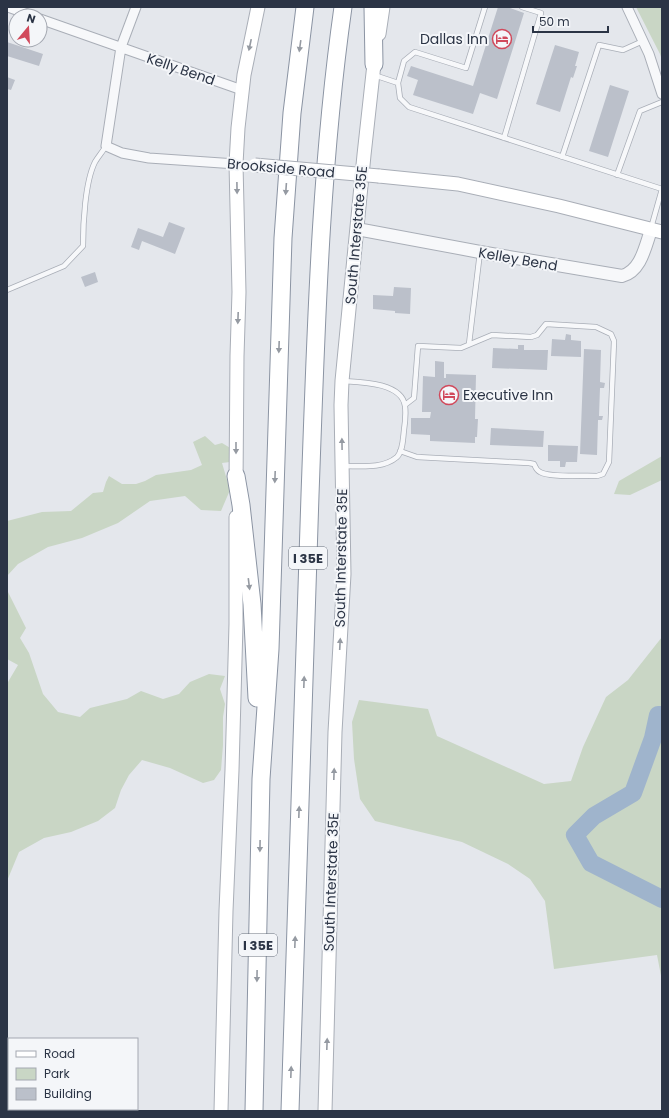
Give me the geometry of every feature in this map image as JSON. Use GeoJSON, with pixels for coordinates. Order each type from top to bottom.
{"type":"FeatureCollection","features":[{"type":"Feature","properties":{"kind":"highway","name":"I 35E"},"geometry":{"type":"LineString","coordinates":[[254,1111],[261,779],[270,649],[283,238],[292,112],[305,7]]}},
{"type":"Feature","properties":{"kind":"highway","name":"I 35E"},"geometry":{"type":"LineString","coordinates":[[290,1111],[316,321],[329,129],[343,7]]}},
{"type":"Feature","properties":{"kind":"highway"},"geometry":{"type":"LineString","coordinates":[[373,7],[373,70]]}},
{"type":"Feature","properties":{"kind":"highway"},"geometry":{"type":"LineString","coordinates":[[236,476],[241,505],[252,604],[261,779]]}},
{"type":"Feature","properties":{"kind":"main road"},"geometry":{"type":"LineString","coordinates":[[221,1111],[236,624],[236,356],[239,292],[236,164],[239,112],[242,90],[258,7]]}},
{"type":"Feature","properties":{"kind":"main road","name":"South Interstate 35E"},"geometry":{"type":"LineString","coordinates":[[325,1111],[335,732],[344,574],[341,405],[342,381],[373,70],[383,7]]}},
{"type":"Feature","properties":{"kind":"main road","name":"Brookside Road"},"geometry":{"type":"LineString","coordinates":[[236,164],[458,184],[560,206],[656,231]]}},
{"type":"Feature","properties":{"kind":"street"},"geometry":{"type":"LineString","coordinates":[[106,146],[120,47],[136,7]]}},
{"type":"Feature","properties":{"kind":"street"},"geometry":{"type":"LineString","coordinates":[[628,7],[649,54],[662,94]]}},
{"type":"Feature","properties":{"kind":"street"},"geometry":{"type":"LineString","coordinates":[[48,21],[120,47]]}},
{"type":"Feature","properties":{"kind":"street","name":"Kelly Bend"},"geometry":{"type":"LineString","coordinates":[[120,47],[242,90]]}},
{"type":"Feature","properties":{"kind":"street","name":"Brookside Road"},"geometry":{"type":"LineString","coordinates":[[106,146],[122,153],[149,158],[236,164]]}},
{"type":"Feature","properties":{"kind":"street","name":"Kelley Bend"},"geometry":{"type":"LineString","coordinates":[[357,229],[622,276],[627,275],[636,268],[656,231]]}},
{"type":"Feature","properties":{"kind":"lane"},"geometry":{"type":"LineString","coordinates":[[485,7],[466,68],[415,52],[404,61],[398,83],[400,98],[409,107],[617,175],[662,188],[656,231]]}},
{"type":"Feature","properties":{"kind":"lane"},"geometry":{"type":"LineString","coordinates":[[504,138],[541,13],[522,7]]}},
{"type":"Feature","properties":{"kind":"lane"},"geometry":{"type":"LineString","coordinates":[[562,157],[599,45],[623,50],[643,41]]}},
{"type":"Feature","properties":{"kind":"lane"},"geometry":{"type":"LineString","coordinates":[[373,70],[398,83]]}},
{"type":"Feature","properties":{"kind":"lane"},"geometry":{"type":"LineString","coordinates":[[617,175],[640,111],[662,102]]}},
{"type":"Feature","properties":{"kind":"lane"},"geometry":{"type":"LineString","coordinates":[[7,290],[64,266],[83,246],[83,220],[89,182],[95,162],[106,146]]}},
{"type":"Feature","properties":{"kind":"lane"},"geometry":{"type":"LineString","coordinates":[[469,344],[480,252]]}},
{"type":"Feature","properties":{"kind":"lane"},"geometry":{"type":"LineString","coordinates":[[400,451],[417,458],[529,463],[534,464],[537,470],[541,473],[550,475],[598,476],[603,474],[607,469],[609,462],[614,341],[611,334],[596,327],[546,324],[537,335],[531,337],[492,335],[461,348],[418,346],[414,398],[405,405]]}},
{"type":"Feature","properties":{"kind":"lane"},"geometry":{"type":"LineString","coordinates":[[342,381],[375,383],[388,387],[398,393],[405,405],[402,445],[398,456],[386,463],[367,466],[342,466]]}},
{"type":"Feature","properties":{"kind":"green space"},"geometry":{"type":"Polygon","coordinates":[[[636,7],[662,7],[662,60],[660,54],[636,7]]]}},
{"type":"Feature","properties":{"kind":"green space"},"geometry":{"type":"Polygon","coordinates":[[[205,436],[215,445],[222,443],[232,449],[230,462],[222,463],[230,490],[221,511],[201,510],[185,496],[150,501],[118,523],[82,538],[48,547],[18,564],[7,576],[7,521],[42,512],[71,511],[93,493],[103,492],[109,476],[122,484],[136,484],[156,475],[191,470],[202,465],[193,442],[205,436]]]}},
{"type":"Feature","properties":{"kind":"green space"},"geometry":{"type":"Polygon","coordinates":[[[662,456],[662,480],[630,495],[614,494],[619,481],[662,456]]]}},
{"type":"Feature","properties":{"kind":"green space"},"geometry":{"type":"Polygon","coordinates":[[[7,590],[26,628],[20,638],[29,653],[43,694],[58,712],[80,717],[90,708],[127,699],[141,691],[163,699],[179,694],[190,682],[209,674],[225,676],[220,689],[225,704],[223,717],[221,770],[214,780],[203,783],[170,768],[142,760],[129,775],[121,790],[115,808],[98,821],[71,832],[44,838],[19,852],[7,881],[7,682],[18,665],[7,659],[7,590]]]}},
{"type":"Feature","properties":{"kind":"green space"},"geometry":{"type":"Polygon","coordinates":[[[662,637],[662,981],[657,955],[554,969],[545,901],[530,879],[508,864],[462,842],[375,821],[360,799],[354,759],[352,722],[359,700],[428,709],[437,736],[544,784],[571,781],[583,747],[606,697],[628,680],[662,637]]]}},
{"type":"Feature","properties":{"kind":"building","name":"Dallas Inn"},"geometry":{"type":"Polygon","coordinates":[[[498,7],[507,7],[524,13],[497,99],[480,93],[473,114],[413,95],[418,80],[407,76],[411,66],[473,86],[498,7]]]}},
{"type":"Feature","properties":{"kind":"building"},"geometry":{"type":"Polygon","coordinates":[[[7,42],[8,48],[25,48],[43,54],[39,66],[7,56],[7,42]]]}},
{"type":"Feature","properties":{"kind":"building"},"geometry":{"type":"Polygon","coordinates":[[[555,45],[579,52],[575,66],[577,66],[573,78],[571,77],[560,112],[536,104],[555,45]]]}},
{"type":"Feature","properties":{"kind":"building"},"geometry":{"type":"Polygon","coordinates":[[[7,77],[15,80],[11,90],[7,89],[7,77]]]}},
{"type":"Feature","properties":{"kind":"building"},"geometry":{"type":"Polygon","coordinates":[[[610,85],[629,91],[608,157],[589,151],[610,85]]]}},
{"type":"Feature","properties":{"kind":"building"},"geometry":{"type":"Polygon","coordinates":[[[169,222],[185,228],[175,254],[142,241],[139,250],[131,247],[138,228],[163,237],[169,222]]]}},
{"type":"Feature","properties":{"kind":"building"},"geometry":{"type":"Polygon","coordinates":[[[95,272],[98,282],[85,287],[81,277],[95,272]]]}},
{"type":"Feature","properties":{"kind":"building"},"geometry":{"type":"Polygon","coordinates":[[[394,287],[411,288],[410,314],[373,309],[373,295],[393,296],[394,287]]]}},
{"type":"Feature","properties":{"kind":"building"},"geometry":{"type":"Polygon","coordinates":[[[566,334],[571,335],[571,340],[581,341],[581,357],[551,356],[552,339],[565,340],[566,334]]]}},
{"type":"Feature","properties":{"kind":"building"},"geometry":{"type":"Polygon","coordinates":[[[518,345],[524,345],[524,350],[548,350],[547,370],[492,368],[493,348],[518,349],[518,345]]]}},
{"type":"Feature","properties":{"kind":"building"},"geometry":{"type":"Polygon","coordinates":[[[584,349],[601,350],[600,382],[605,383],[604,388],[600,388],[599,416],[603,416],[602,420],[598,420],[597,455],[580,454],[584,349]]]}},
{"type":"Feature","properties":{"kind":"building","name":"Executive Inn"},"geometry":{"type":"Polygon","coordinates":[[[435,361],[444,362],[444,378],[446,378],[446,374],[476,375],[475,419],[478,419],[477,437],[475,437],[475,443],[430,441],[430,435],[411,434],[411,418],[430,418],[431,412],[422,412],[423,376],[435,377],[435,361]]]}},
{"type":"Feature","properties":{"kind":"building"},"geometry":{"type":"Polygon","coordinates":[[[491,428],[544,431],[543,447],[490,445],[491,428]]]}},
{"type":"Feature","properties":{"kind":"building"},"geometry":{"type":"Polygon","coordinates":[[[548,445],[578,446],[577,462],[566,462],[565,467],[560,467],[560,461],[548,461],[548,445]]]}},
{"type":"Feature","properties":{"kind":"waterway"},"geometry":{"type":"LineString","coordinates":[[662,715],[658,715],[653,738],[633,793],[594,816],[575,835],[591,863],[662,899]]}},
{"type":"Feature","properties":{"kind":"place","name":"Dallas Inn"},"geometry":{"type":"Point","coordinates":[502,39]}},
{"type":"Feature","properties":{"kind":"place","name":"Executive Inn"},"geometry":{"type":"Point","coordinates":[449,395]}}]}
